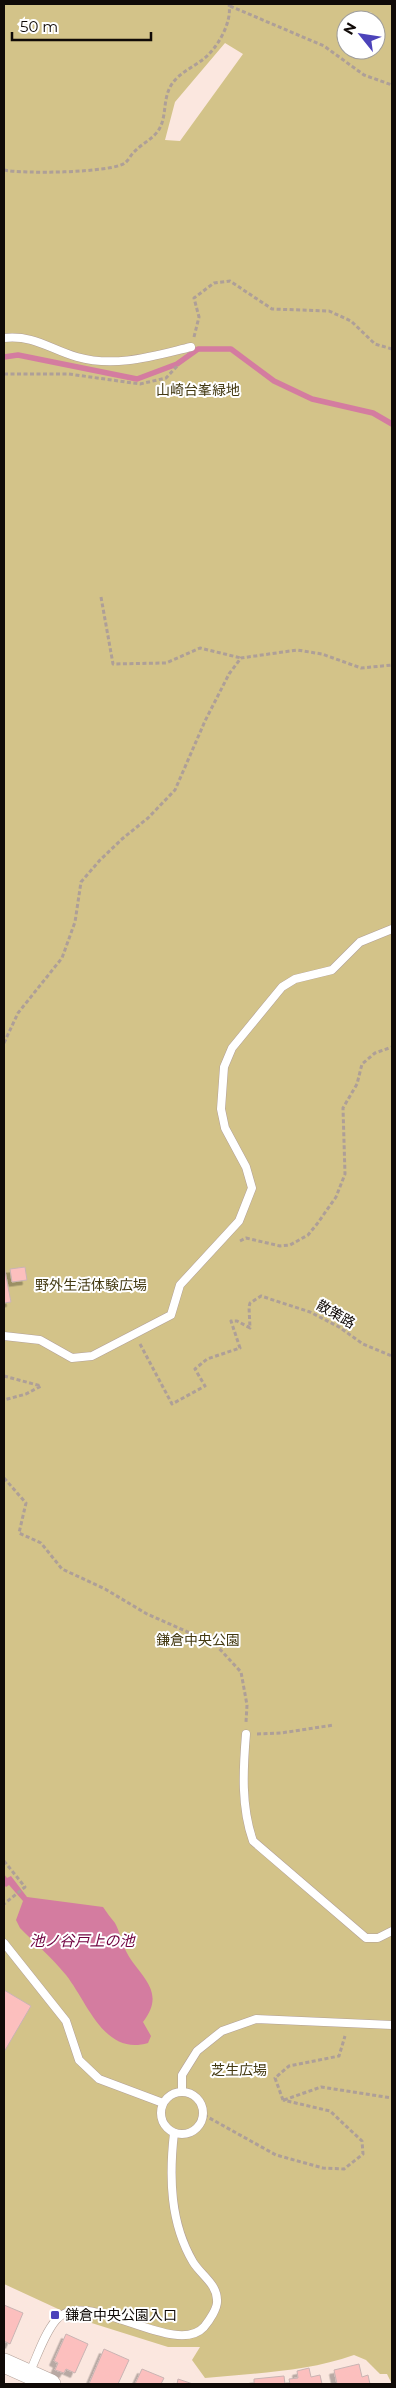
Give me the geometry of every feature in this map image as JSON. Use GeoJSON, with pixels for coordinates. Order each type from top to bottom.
{"type":"FeatureCollection","features":[{"type":"Feature","properties":{"kind":"street"},"geometry":{"type":"LineString","coordinates":[[4,2363],[51,2384]]}},
{"type":"Feature","properties":{"kind":"lane"},"geometry":{"type":"LineString","coordinates":[[4,338],[22,336],[78,357],[115,362],[144,359],[191,347]]}},
{"type":"Feature","properties":{"kind":"lane"},"geometry":{"type":"LineString","coordinates":[[4,1336],[40,1340],[72,1358],[92,1356],[170,1315],[180,1286],[240,1221],[252,1188],[246,1167],[224,1128],[220,1109],[224,1067],[232,1048],[282,987],[295,979],[332,970],[360,942],[392,929]]}},
{"type":"Feature","properties":{"kind":"lane"},"geometry":{"type":"LineString","coordinates":[[246,1734],[243,1782],[247,1823],[253,1841],[366,1938],[378,1938],[392,1931]]}},
{"type":"Feature","properties":{"kind":"lane"},"geometry":{"type":"LineString","coordinates":[[4,1943],[66,2021],[79,2060],[99,2079],[163,2103]]}},
{"type":"Feature","properties":{"kind":"lane"},"geometry":{"type":"LineString","coordinates":[[182,2091],[182,2075],[197,2051],[222,2031],[256,2019],[392,2025]]}},
{"type":"Feature","properties":{"kind":"lane"},"geometry":{"type":"LineString","coordinates":[[182,2091],[195,2096],[203,2108],[204,2115],[202,2122],[193,2132],[187,2134],[174,2133],[168,2129],[161,2117],[163,2103],[171,2095],[182,2091]]}},
{"type":"Feature","properties":{"kind":"lane"},"geometry":{"type":"LineString","coordinates":[[29,2374],[57,2318],[80,2308],[170,2334],[186,2335],[202,2329],[211,2317],[218,2301],[214,2286],[194,2263],[181,2235],[172,2202],[170,2168],[174,2133]]}},
{"type":"Feature","properties":{"kind":"path"},"geometry":{"type":"LineString","coordinates":[[4,170],[75,171],[126,163],[134,151],[158,130],[167,92],[171,84],[185,71],[207,56],[213,48],[227,25],[229,5],[324,46],[364,75],[392,85]]}},
{"type":"Feature","properties":{"kind":"path"},"geometry":{"type":"LineString","coordinates":[[191,347],[199,317],[194,298],[214,284],[230,281],[272,309],[329,311],[351,321],[374,344],[392,350]]}},
{"type":"Feature","properties":{"kind":"path"},"geometry":{"type":"LineString","coordinates":[[101,597],[113,664],[166,663],[200,648],[241,658],[298,650],[322,654],[361,668],[392,665]]}},
{"type":"Feature","properties":{"kind":"path"},"geometry":{"type":"LineString","coordinates":[[4,1043],[18,1013],[62,958],[75,922],[81,882],[106,854],[148,818],[175,790],[204,721],[228,674],[241,658]]}},
{"type":"Feature","properties":{"kind":"path"},"geometry":{"type":"LineString","coordinates":[[236,1244],[246,1238],[280,1246],[290,1245],[308,1235],[317,1224],[336,1197],[344,1174],[343,1108],[357,1084],[362,1064],[375,1053],[392,1047]]}},
{"type":"Feature","properties":{"kind":"path","name":"散策路"},"geometry":{"type":"LineString","coordinates":[[135,1335],[172,1404],[205,1386],[195,1369],[207,1359],[240,1348],[232,1320],[250,1328],[250,1303],[261,1296],[310,1312],[339,1326],[363,1344],[392,1356]]}},
{"type":"Feature","properties":{"kind":"path"},"geometry":{"type":"LineString","coordinates":[[4,1376],[40,1386],[26,1394],[4,1400]]}},
{"type":"Feature","properties":{"kind":"path"},"geometry":{"type":"LineString","coordinates":[[4,1478],[26,1503],[19,1533],[41,1543],[62,1568],[105,1589],[147,1614],[215,1644],[241,1672],[247,1705],[246,1734],[281,1733],[334,1725]]}},
{"type":"Feature","properties":{"kind":"path"},"geometry":{"type":"LineString","coordinates":[[4,1862],[25,1887],[4,1904]]}},
{"type":"Feature","properties":{"kind":"path"},"geometry":{"type":"LineString","coordinates":[[283,2100],[275,2078],[288,2066],[338,2056],[348,2024]]}},
{"type":"Feature","properties":{"kind":"path"},"geometry":{"type":"LineString","coordinates":[[283,2100],[321,2087],[392,2098]]}},
{"type":"Feature","properties":{"kind":"path"},"geometry":{"type":"LineString","coordinates":[[204,2115],[276,2155],[324,2168],[344,2169],[363,2154],[362,2141],[330,2111],[283,2100]]}},
{"type":"Feature","properties":{"kind":"green space","name":"鎌倉中央公園"},"geometry":{"type":"Polygon","coordinates":[[[4,4],[392,4],[392,2384],[387,2374],[380,2374],[366,2360],[354,2355],[336,2361],[299,2368],[205,2378],[192,2360],[200,2347],[168,2347],[82,2320],[4,2284],[4,4]],[[225,43],[175,102],[165,140],[180,141],[243,54],[225,43]]]}},
{"type":"Feature","properties":{"kind":"water","name":"池ノ谷戸上の池"},"geometry":{"type":"Polygon","coordinates":[[[4,1874],[7,1878],[11,1876],[27,1897],[103,1907],[115,1923],[127,1953],[149,1985],[152,1993],[150,2011],[143,2022],[151,2036],[148,2043],[133,2045],[120,2042],[109,2035],[99,2024],[66,1975],[20,1928],[16,1920],[23,1901],[9,1885],[6,1887],[4,1885],[4,1874]]]}},
{"type":"Feature","properties":{"kind":"building"},"geometry":{"type":"Polygon","coordinates":[[[4,1266],[11,1302],[4,1303],[4,1266]]]}},
{"type":"Feature","properties":{"kind":"building"},"geometry":{"type":"Polygon","coordinates":[[[25,1267],[27,1280],[12,1282],[10,1269],[25,1267]]]}},
{"type":"Feature","properties":{"kind":"building"},"geometry":{"type":"Polygon","coordinates":[[[4,1990],[31,2006],[4,2052],[4,1990]]]}},
{"type":"Feature","properties":{"kind":"building"},"geometry":{"type":"Polygon","coordinates":[[[4,2305],[23,2313],[10,2344],[4,2341],[4,2305]]]}},
{"type":"Feature","properties":{"kind":"building"},"geometry":{"type":"Polygon","coordinates":[[[66,2334],[88,2344],[75,2373],[66,2369],[64,2373],[55,2370],[58,2363],[54,2361],[66,2334]]]}},
{"type":"Feature","properties":{"kind":"building"},"geometry":{"type":"Polygon","coordinates":[[[104,2349],[129,2360],[118,2384],[89,2384],[104,2349]]]}},
{"type":"Feature","properties":{"kind":"building"},"geometry":{"type":"Polygon","coordinates":[[[359,2364],[362,2377],[368,2375],[370,2384],[337,2384],[334,2370],[359,2364]]]}},
{"type":"Feature","properties":{"kind":"building"},"geometry":{"type":"Polygon","coordinates":[[[309,2368],[311,2377],[320,2375],[322,2384],[290,2384],[289,2379],[298,2378],[297,2371],[309,2368]]]}},
{"type":"Feature","properties":{"kind":"building"},"geometry":{"type":"Polygon","coordinates":[[[142,2369],[164,2378],[161,2384],[135,2384],[142,2369]]]}},
{"type":"Feature","properties":{"kind":"building"},"geometry":{"type":"Polygon","coordinates":[[[284,2376],[285,2384],[254,2384],[254,2379],[284,2376]]]}},
{"type":"Feature","properties":{"kind":"building"},"geometry":{"type":"Polygon","coordinates":[[[178,2379],[193,2384],[177,2384],[178,2379]]]}},
{"type":"Feature","properties":{"kind":"waterway"},"geometry":{"type":"LineString","coordinates":[[4,357],[18,355],[137,379],[177,364],[198,349],[231,349],[274,381],[312,399],[373,413],[392,424]]}},
{"type":"Feature","properties":{"kind":"place","name":"鎌倉中央公園入口"},"geometry":{"type":"Point","coordinates":[55,2315]}},
{"type":"Feature","properties":{"kind":"park label","name":"山崎台峯緑地"},"geometry":{"type":"Point","coordinates":[198,390]}},
{"type":"Feature","properties":{"kind":"park label","name":"野外生活体験広場"},"geometry":{"type":"Point","coordinates":[91,1285]}},
{"type":"Feature","properties":{"kind":"park label","name":"芝生広場"},"geometry":{"type":"Point","coordinates":[239,2070]}}]}
